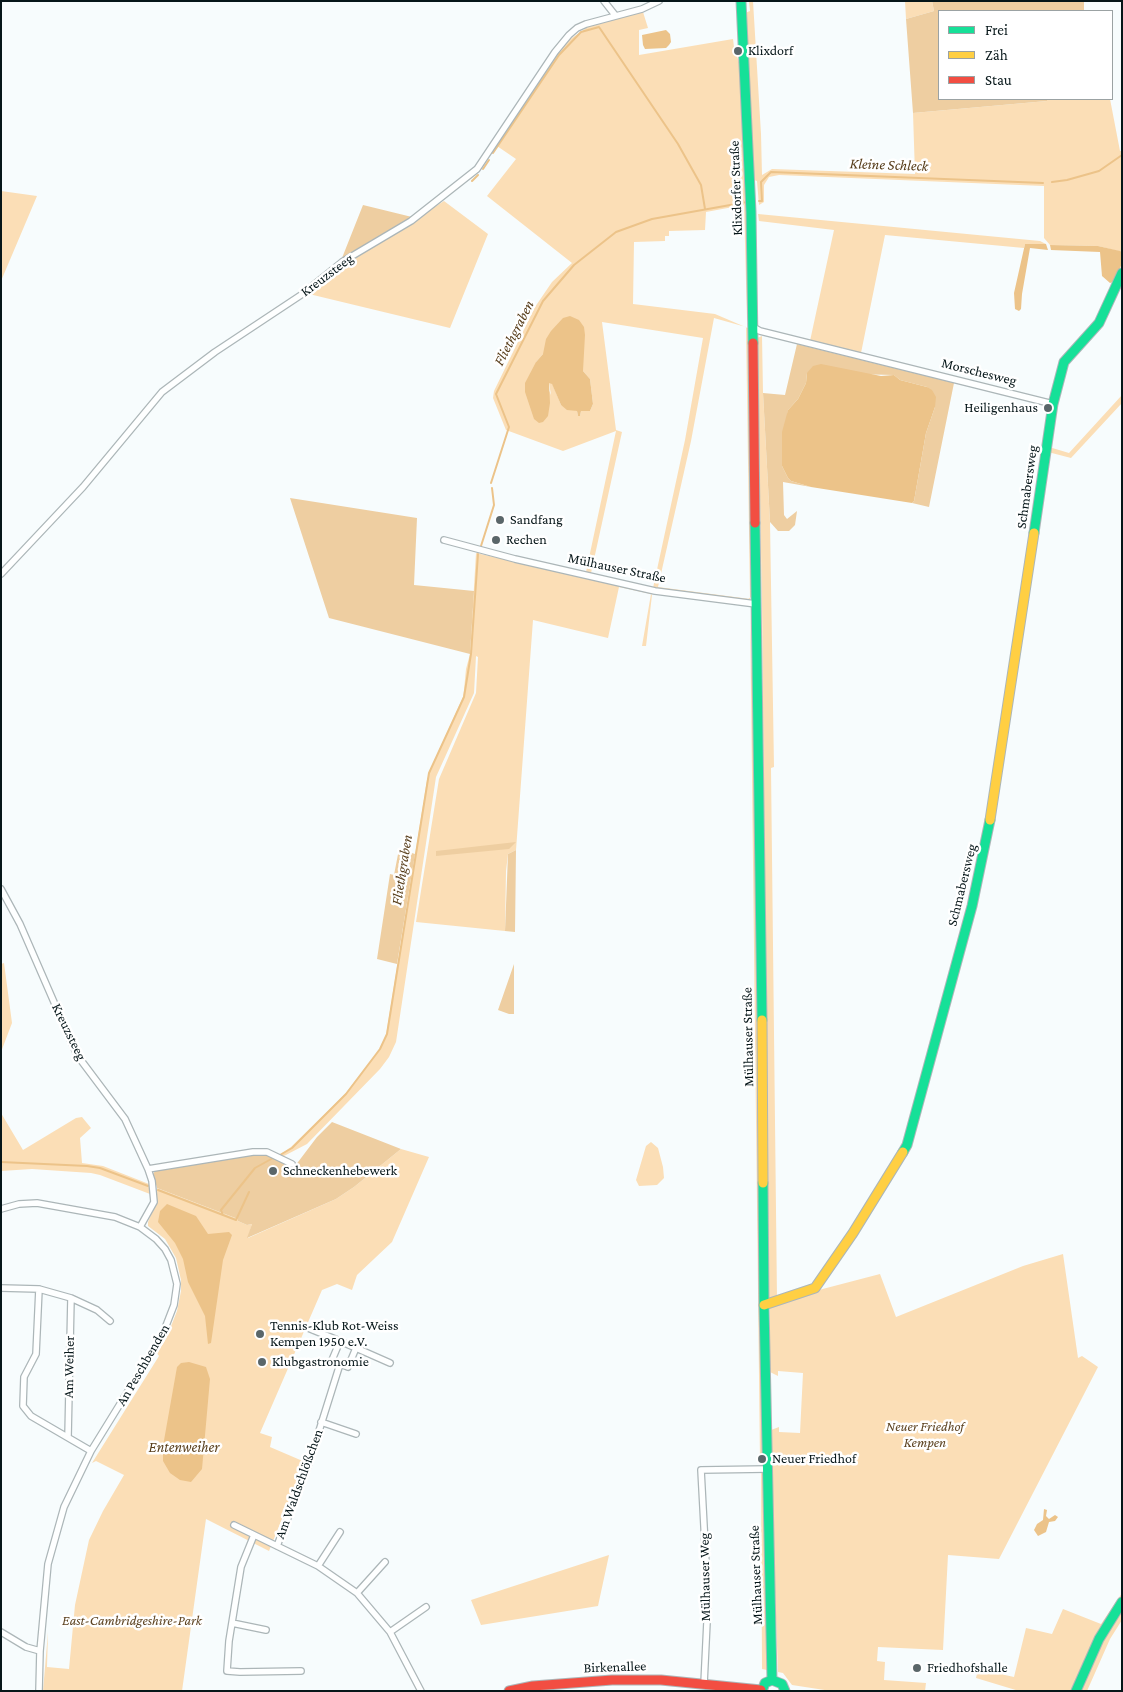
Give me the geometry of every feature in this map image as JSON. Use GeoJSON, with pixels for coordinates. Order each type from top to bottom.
{"type":"FeatureCollection","features":[{"type":"Feature","properties":{"kind":"street"},"geometry":{"type":"LineString","coordinates":[[604,1],[615,16]]}},
{"type":"Feature","properties":{"kind":"street","name":"Kreuzsteeg"},"geometry":{"type":"LineString","coordinates":[[1,574],[82,487],[162,392],[215,352],[301,294],[342,262],[410,221],[477,169],[555,52],[577,28],[642,9],[659,1]]}},
{"type":"Feature","properties":{"kind":"street","name":"Klixdorfer Straße"},"geometry":{"type":"LineString","coordinates":[[740,1],[751,212],[754,374]]}},
{"type":"Feature","properties":{"kind":"street"},"geometry":{"type":"LineString","coordinates":[[1053,404],[1064,362],[1099,323],[1122,273]]}},
{"type":"Feature","properties":{"kind":"street","name":"Morschesweg"},"geometry":{"type":"LineString","coordinates":[[753,327],[760,331],[1053,404]]}},
{"type":"Feature","properties":{"kind":"street","name":"Mülhauser Straße"},"geometry":{"type":"LineString","coordinates":[[754,374],[764,1305],[772,1680]]}},
{"type":"Feature","properties":{"kind":"street","name":"Schmabersweg"},"geometry":{"type":"LineString","coordinates":[[764,1305],[815,1288],[853,1233],[907,1145],[972,906],[988,835],[1053,404]]}},
{"type":"Feature","properties":{"kind":"street","name":"Mülhauser Straße"},"geometry":{"type":"LineString","coordinates":[[444,540],[655,592],[756,604]]}},
{"type":"Feature","properties":{"kind":"street","name":"Kreuzsteeg"},"geometry":{"type":"LineString","coordinates":[[1,889],[20,924],[77,1055],[125,1119],[148,1169],[152,1181],[154,1202],[140,1227]]}},
{"type":"Feature","properties":{"kind":"street"},"geometry":{"type":"LineString","coordinates":[[148,1169],[253,1152],[267,1152],[292,1164]]}},
{"type":"Feature","properties":{"kind":"street","name":"An Peschbenden"},"geometry":{"type":"LineString","coordinates":[[1,1208],[37,1203],[115,1217],[140,1227],[156,1239],[165,1249],[171,1260],[177,1284],[174,1305],[162,1336],[92,1450],[64,1507],[48,1564],[40,1651],[39,1691]]}},
{"type":"Feature","properties":{"kind":"street"},"geometry":{"type":"LineString","coordinates":[[1,1288],[39,1289],[71,1298],[97,1310],[110,1320]]}},
{"type":"Feature","properties":{"kind":"street"},"geometry":{"type":"LineString","coordinates":[[39,1289],[36,1354],[24,1377],[23,1406],[31,1416],[92,1450]]}},
{"type":"Feature","properties":{"kind":"street","name":"Am Weiher"},"geometry":{"type":"LineString","coordinates":[[68,1436],[71,1298]]}},
{"type":"Feature","properties":{"kind":"street"},"geometry":{"type":"LineString","coordinates":[[308,1328],[390,1363]]}},
{"type":"Feature","properties":{"kind":"street","name":"Am Waldschlößchen"},"geometry":{"type":"LineString","coordinates":[[277,1546],[308,1466],[340,1364],[332,1360],[340,1341]]}},
{"type":"Feature","properties":{"kind":"street"},"geometry":{"type":"LineString","coordinates":[[340,1364],[348,1367],[356,1348]]}},
{"type":"Feature","properties":{"kind":"street","name":"Am Waldschlößchen"},"geometry":{"type":"LineString","coordinates":[[321,1422],[356,1434]]}},
{"type":"Feature","properties":{"kind":"street","name":"Mülhauser Weg"},"geometry":{"type":"LineString","coordinates":[[704,1684],[708,1601],[701,1470],[767,1469]]}},
{"type":"Feature","properties":{"kind":"street"},"geometry":{"type":"LineString","coordinates":[[234,1525],[318,1566],[357,1593],[390,1632],[422,1691]]}},
{"type":"Feature","properties":{"kind":"street"},"geometry":{"type":"LineString","coordinates":[[318,1566],[340,1532]]}},
{"type":"Feature","properties":{"kind":"street"},"geometry":{"type":"LineString","coordinates":[[254,1535],[241,1567],[227,1671],[301,1671]]}},
{"type":"Feature","properties":{"kind":"street"},"geometry":{"type":"LineString","coordinates":[[357,1593],[385,1562]]}},
{"type":"Feature","properties":{"kind":"street"},"geometry":{"type":"LineString","coordinates":[[1076,1691],[1099,1639],[1122,1602]]}},
{"type":"Feature","properties":{"kind":"street"},"geometry":{"type":"LineString","coordinates":[[390,1632],[426,1608]]}},
{"type":"Feature","properties":{"kind":"street"},"geometry":{"type":"LineString","coordinates":[[232,1623],[266,1630]]}},
{"type":"Feature","properties":{"kind":"street"},"geometry":{"type":"LineString","coordinates":[[1,1632],[26,1647],[40,1651]]}},
{"type":"Feature","properties":{"kind":"street","name":"Birkenallee"},"geometry":{"type":"LineString","coordinates":[[509,1691],[622,1680],[661,1680],[704,1684],[722,1689],[762,1690]]}},
{"type":"Feature","properties":{"kind":"street"},"geometry":{"type":"LineString","coordinates":[[762,1690],[765,1683],[772,1680],[782,1684],[785,1691]]}},
{"type":"Feature","properties":{"kind":"green space"},"geometry":{"type":"Polygon","coordinates":[[[753,1],[762,175],[772,169],[915,174],[913,113],[1047,100],[1110,100],[1120,151],[1122,151],[1122,252],[1098,246],[1050,245],[1044,238],[1044,186],[779,175],[769,177],[764,185],[764,202],[759,205],[757,181],[754,180],[745,13],[750,11],[749,2],[753,1]]]}},
{"type":"Feature","properties":{"kind":"green space"},"geometry":{"type":"Polygon","coordinates":[[[905,1],[932,1],[934,11],[906,19],[905,1]]]}},
{"type":"Feature","properties":{"kind":"green space"},"geometry":{"type":"Polygon","coordinates":[[[643,12],[648,28],[639,30],[639,55],[733,39],[740,65],[747,205],[748,319],[747,321],[744,205],[706,212],[705,230],[669,231],[669,236],[665,236],[665,241],[634,242],[633,304],[715,314],[744,326],[714,318],[691,441],[658,587],[748,599],[744,601],[653,589],[591,575],[586,572],[616,431],[563,451],[506,430],[493,398],[494,391],[535,307],[552,282],[572,263],[487,196],[516,159],[497,146],[557,53],[569,40],[589,26],[643,12]],[[602,322],[616,430],[622,432],[591,573],[653,588],[685,440],[703,338],[602,322]],[[543,354],[536,362],[551,395],[549,383],[552,383],[561,405],[577,411],[578,416],[580,416],[581,411],[590,411],[593,404],[590,379],[583,371],[543,354]]]}},
{"type":"Feature","properties":{"kind":"green space"},"geometry":{"type":"Polygon","coordinates":[[[1,191],[37,196],[1,281],[1,191]]]}},
{"type":"Feature","properties":{"kind":"green space"},"geometry":{"type":"Polygon","coordinates":[[[444,201],[488,234],[450,328],[309,294],[345,264],[444,201]]]}},
{"type":"Feature","properties":{"kind":"green space"},"geometry":{"type":"Polygon","coordinates":[[[758,214],[1040,241],[1046,244],[1025,244],[1024,248],[885,235],[861,353],[810,341],[834,230],[759,221],[758,214]]]}},
{"type":"Feature","properties":{"kind":"green space"},"geometry":{"type":"Polygon","coordinates":[[[746,327],[750,329],[750,598],[746,327]]]}},
{"type":"Feature","properties":{"kind":"green space"},"geometry":{"type":"Polygon","coordinates":[[[762,336],[770,522],[774,767],[771,768],[777,1298],[769,1298],[762,604],[757,338],[762,336]]]}},
{"type":"Feature","properties":{"kind":"green space"},"geometry":{"type":"Polygon","coordinates":[[[1122,395],[1122,403],[1071,458],[1048,452],[1049,447],[1069,453],[1122,395]]]}},
{"type":"Feature","properties":{"kind":"green space"},"geometry":{"type":"Polygon","coordinates":[[[476,553],[648,591],[651,594],[619,587],[608,638],[533,620],[516,850],[508,854],[506,871],[505,931],[416,922],[439,779],[476,693],[478,657],[476,656],[474,693],[436,777],[396,1042],[389,1057],[380,1069],[307,1144],[282,1157],[279,1155],[291,1147],[345,1094],[379,1050],[386,1035],[427,780],[463,697],[466,669],[470,654],[476,553]]]}},
{"type":"Feature","properties":{"kind":"green space"},"geometry":{"type":"Polygon","coordinates":[[[651,594],[652,595],[646,646],[642,646],[651,594]]]}},
{"type":"Feature","properties":{"kind":"green space"},"geometry":{"type":"Polygon","coordinates":[[[750,607],[754,748],[763,1458],[760,1462],[750,607]]]}},
{"type":"Feature","properties":{"kind":"green space"},"geometry":{"type":"Polygon","coordinates":[[[4,963],[12,1023],[1,1052],[1,964],[4,963]]]}},
{"type":"Feature","properties":{"kind":"green space"},"geometry":{"type":"Polygon","coordinates":[[[1,1113],[23,1150],[76,1118],[82,1117],[91,1128],[80,1138],[82,1163],[103,1166],[149,1184],[150,1194],[91,1173],[32,1169],[1,1171],[1,1113]]]}},
{"type":"Feature","properties":{"kind":"green space"},"geometry":{"type":"Polygon","coordinates":[[[651,1142],[658,1148],[664,1178],[657,1185],[639,1186],[636,1180],[646,1146],[651,1142]]]}},
{"type":"Feature","properties":{"kind":"green space","name":"East-Cambridgeshire-Park"},"geometry":{"type":"Polygon","coordinates":[[[401,1149],[429,1157],[392,1242],[357,1275],[352,1290],[337,1284],[322,1290],[260,1433],[272,1437],[270,1447],[305,1462],[269,1551],[206,1519],[182,1691],[43,1691],[48,1632],[47,1667],[69,1669],[75,1605],[89,1540],[124,1475],[96,1461],[92,1463],[159,1356],[157,1353],[166,1339],[177,1311],[181,1280],[176,1258],[165,1239],[148,1226],[157,1200],[157,1188],[238,1219],[238,1221],[247,1225],[252,1224],[248,1238],[336,1199],[401,1149]]]}},
{"type":"Feature","properties":{"kind":"green space","name":"Neuer Friedhof Kempen"},"geometry":{"type":"Polygon","coordinates":[[[1063,1254],[1078,1358],[1082,1356],[1098,1367],[999,1559],[948,1555],[943,1650],[878,1647],[877,1661],[885,1662],[884,1680],[926,1683],[925,1691],[831,1691],[792,1685],[783,1673],[778,1672],[771,1430],[779,1427],[779,1432],[800,1433],[803,1373],[778,1371],[778,1376],[770,1372],[770,1307],[815,1291],[880,1274],[896,1317],[1023,1266],[1063,1254]]]}},
{"type":"Feature","properties":{"kind":"green space"},"geometry":{"type":"Polygon","coordinates":[[[761,1472],[764,1475],[767,1670],[762,1669],[761,1472]]]}},
{"type":"Feature","properties":{"kind":"green space"},"geometry":{"type":"Polygon","coordinates":[[[609,1555],[598,1606],[481,1625],[471,1600],[609,1555]]]}},
{"type":"Feature","properties":{"kind":"green space"},"geometry":{"type":"Polygon","coordinates":[[[1122,1593],[1122,1597],[1073,1691],[1019,1691],[976,1678],[978,1669],[1014,1677],[1026,1628],[1052,1634],[1063,1609],[1101,1624],[1122,1593]]]}},
{"type":"Feature","properties":{"kind":"green space"},"geometry":{"type":"Polygon","coordinates":[[[1122,1608],[1122,1620],[1110,1639],[1087,1691],[1080,1691],[1099,1647],[1122,1608]]]}},
{"type":"Feature","properties":{"kind":"shaded area"},"geometry":{"type":"Polygon","coordinates":[[[932,1],[1084,1],[1084,10],[938,10],[938,100],[1047,101],[913,113],[906,19],[934,11],[932,1]]]}},
{"type":"Feature","properties":{"kind":"shaded area"},"geometry":{"type":"Polygon","coordinates":[[[363,205],[412,217],[342,258],[363,205]]]}},
{"type":"Feature","properties":{"kind":"shaded area"},"geometry":{"type":"Polygon","coordinates":[[[797,344],[954,383],[929,507],[912,503],[914,501],[926,433],[935,407],[927,387],[900,380],[894,375],[807,373],[806,383],[798,399],[788,410],[782,466],[791,481],[811,487],[783,482],[784,515],[787,519],[797,511],[795,525],[789,531],[778,531],[770,522],[763,393],[785,395],[797,344]]]}},
{"type":"Feature","properties":{"kind":"shaded area"},"geometry":{"type":"Polygon","coordinates":[[[290,498],[417,518],[414,585],[474,591],[470,654],[329,618],[290,498]]]}},
{"type":"Feature","properties":{"kind":"shaded area"},"geometry":{"type":"Polygon","coordinates":[[[516,842],[509,849],[436,856],[436,851],[516,842]]]}},
{"type":"Feature","properties":{"kind":"shaded area"},"geometry":{"type":"Polygon","coordinates":[[[399,849],[415,854],[397,964],[377,959],[390,874],[394,875],[399,849]]]}},
{"type":"Feature","properties":{"kind":"shaded area"},"geometry":{"type":"Polygon","coordinates":[[[516,850],[515,932],[505,931],[508,854],[516,850]]]}},
{"type":"Feature","properties":{"kind":"shaded area"},"geometry":{"type":"Polygon","coordinates":[[[514,964],[514,1014],[509,1014],[498,1010],[514,964]]]}},
{"type":"Feature","properties":{"kind":"shaded area"},"geometry":{"type":"Polygon","coordinates":[[[332,1122],[401,1149],[336,1199],[247,1238],[252,1224],[247,1225],[238,1221],[238,1219],[157,1188],[153,1174],[155,1171],[255,1154],[271,1155],[292,1170],[317,1137],[332,1122]]]}},
{"type":"Feature","properties":{"kind":"water"},"geometry":{"type":"Polygon","coordinates":[[[666,30],[670,34],[671,42],[666,48],[645,49],[642,35],[666,30]]]}},
{"type":"Feature","properties":{"kind":"water"},"geometry":{"type":"Polygon","coordinates":[[[1025,244],[1046,244],[1048,250],[1030,248],[1021,309],[1019,311],[1015,309],[1014,293],[1025,244]]]}},
{"type":"Feature","properties":{"kind":"water"},"geometry":{"type":"Polygon","coordinates":[[[1050,245],[1098,246],[1120,251],[1122,252],[1122,264],[1113,282],[1110,283],[1102,276],[1100,252],[1051,250],[1050,245]]]}},
{"type":"Feature","properties":{"kind":"water"},"geometry":{"type":"Polygon","coordinates":[[[570,316],[579,320],[584,327],[583,371],[590,379],[593,404],[590,411],[581,411],[580,416],[578,416],[577,411],[567,410],[561,405],[552,384],[549,383],[550,403],[548,416],[543,422],[539,423],[534,419],[525,392],[525,383],[536,362],[543,354],[546,339],[551,331],[563,318],[570,316]]]}},
{"type":"Feature","properties":{"kind":"water"},"geometry":{"type":"Polygon","coordinates":[[[821,364],[881,376],[894,375],[900,380],[932,390],[936,397],[935,407],[926,433],[914,501],[912,503],[811,487],[791,481],[788,478],[782,466],[782,432],[788,410],[798,399],[806,383],[807,373],[813,366],[821,364]]]}},
{"type":"Feature","properties":{"kind":"water"},"geometry":{"type":"Polygon","coordinates":[[[167,1204],[196,1216],[208,1234],[229,1232],[232,1235],[223,1260],[211,1343],[208,1344],[205,1316],[188,1282],[183,1259],[175,1243],[158,1222],[160,1211],[167,1204]]]}},
{"type":"Feature","properties":{"kind":"water","name":"Entenweiher"},"geometry":{"type":"Polygon","coordinates":[[[189,1362],[206,1367],[210,1379],[202,1469],[191,1482],[180,1480],[170,1473],[163,1461],[163,1446],[177,1367],[181,1363],[189,1362]]]}},
{"type":"Feature","properties":{"kind":"water"},"geometry":{"type":"Polygon","coordinates":[[[1044,1509],[1047,1510],[1046,1516],[1049,1519],[1055,1515],[1058,1517],[1055,1521],[1049,1522],[1046,1532],[1038,1536],[1034,1530],[1037,1524],[1043,1520],[1044,1509]]]}},
{"type":"Feature","properties":{"kind":"waterway"},"geometry":{"type":"LineString","coordinates":[[493,153],[559,55],[581,32],[599,27],[678,144],[701,185],[705,209]]}},
{"type":"Feature","properties":{"kind":"waterway","name":"Kleine Schleck"},"geometry":{"type":"LineString","coordinates":[[1052,182],[1099,171],[1122,155]]}},
{"type":"Feature","properties":{"kind":"waterway"},"geometry":{"type":"LineString","coordinates":[[483,169],[489,160]]}},
{"type":"Feature","properties":{"kind":"waterway","name":"Kleine Schleck"},"geometry":{"type":"LineString","coordinates":[[759,201],[762,201],[761,182],[771,172],[1043,183]]}},
{"type":"Feature","properties":{"kind":"waterway"},"geometry":{"type":"LineString","coordinates":[[472,181],[478,175]]}},
{"type":"Feature","properties":{"kind":"waterway","name":"Fliethgraben"},"geometry":{"type":"LineString","coordinates":[[491,483],[509,427],[496,394],[543,301],[574,265],[616,232],[652,219],[747,202]]}},
{"type":"Feature","properties":{"kind":"waterway","name":"Fliethgraben"},"geometry":{"type":"LineString","coordinates":[[481,546],[494,505],[492,488]]}},
{"type":"Feature","properties":{"kind":"waterway","name":"Fliethgraben"},"geometry":{"type":"LineString","coordinates":[[280,1155],[292,1148],[346,1094],[380,1049],[387,1034],[429,773],[464,697],[471,654],[478,554]]}},
{"type":"Feature","properties":{"kind":"waterway","name":"Fliethgraben"},"geometry":{"type":"LineString","coordinates":[[158,1190],[223,1215],[221,1210],[255,1168],[273,1158]]}},
{"type":"Feature","properties":{"kind":"waterway","name":"Fliethgraben"},"geometry":{"type":"LineString","coordinates":[[1,1162],[100,1168],[148,1186]]}},
{"type":"Feature","properties":{"kind":"waterway"},"geometry":{"type":"LineString","coordinates":[[223,1215],[236,1220],[249,1192]]}},
{"type":"Feature","properties":{"kind":"traffic: fast"},"geometry":{"type":"LineString","coordinates":[[741,1],[751,212],[753,343]]}},
{"type":"Feature","properties":{"kind":"traffic: fast"},"geometry":{"type":"LineString","coordinates":[[1034,533],[1053,404],[1064,362],[1099,323],[1122,273]]}},
{"type":"Feature","properties":{"kind":"traffic: fast"},"geometry":{"type":"LineString","coordinates":[[755,523],[762,1020]]}},
{"type":"Feature","properties":{"kind":"traffic: fast"},"geometry":{"type":"LineString","coordinates":[[903,1152],[907,1145],[972,906],[990,820]]}},
{"type":"Feature","properties":{"kind":"traffic: fast"},"geometry":{"type":"LineString","coordinates":[[763,1183],[772,1680]]}},
{"type":"Feature","properties":{"kind":"traffic: fast"},"geometry":{"type":"LineString","coordinates":[[1076,1691],[1099,1639],[1122,1602]]}},
{"type":"Feature","properties":{"kind":"traffic: fast"},"geometry":{"type":"LineString","coordinates":[[762,1691],[765,1683],[772,1680],[782,1684],[785,1691]]}},
{"type":"Feature","properties":{"kind":"traffic: slow"},"geometry":{"type":"LineString","coordinates":[[990,820],[1034,533]]}},
{"type":"Feature","properties":{"kind":"traffic: slow"},"geometry":{"type":"LineString","coordinates":[[762,1020],[763,1183]]}},
{"type":"Feature","properties":{"kind":"traffic: slow"},"geometry":{"type":"LineString","coordinates":[[764,1305],[815,1288],[853,1233],[903,1152]]}},
{"type":"Feature","properties":{"kind":"traffic: jam"},"geometry":{"type":"LineString","coordinates":[[753,343],[755,523]]}},
{"type":"Feature","properties":{"kind":"traffic: jam"},"geometry":{"type":"LineString","coordinates":[[509,1691],[533,1686],[612,1680],[661,1680],[761,1690]]}},
{"type":"Feature","properties":{"kind":"place","name":"Klixdorf"},"geometry":{"type":"Point","coordinates":[738,51]}},
{"type":"Feature","properties":{"kind":"place","name":"Heiligenhaus"},"geometry":{"type":"Point","coordinates":[1048,408]}},
{"type":"Feature","properties":{"kind":"place","name":"Sandfang"},"geometry":{"type":"Point","coordinates":[500,520]}},
{"type":"Feature","properties":{"kind":"place","name":"Rechen"},"geometry":{"type":"Point","coordinates":[496,540]}},
{"type":"Feature","properties":{"kind":"place","name":"Schneckenhebewerk"},"geometry":{"type":"Point","coordinates":[273,1171]}},
{"type":"Feature","properties":{"kind":"place","name":"Tennis-Klub Rot-Weiss Kempen 1950 e.V."},"geometry":{"type":"Point","coordinates":[260,1334]}},
{"type":"Feature","properties":{"kind":"place","name":"Klubgastronomie"},"geometry":{"type":"Point","coordinates":[262,1362]}},
{"type":"Feature","properties":{"kind":"place","name":"Neuer Friedhof"},"geometry":{"type":"Point","coordinates":[762,1459]}},
{"type":"Feature","properties":{"kind":"place","name":"Friedhofshalle"},"geometry":{"type":"Point","coordinates":[917,1668]}}]}
